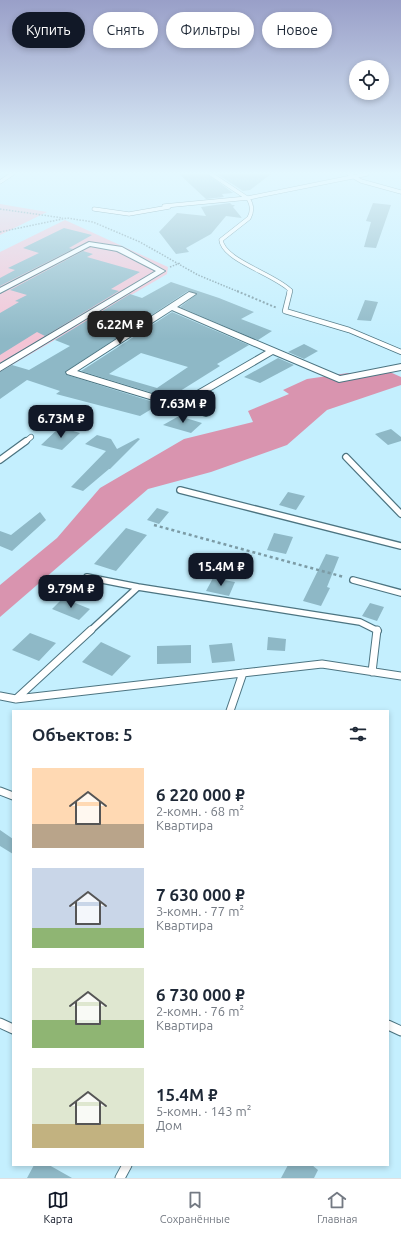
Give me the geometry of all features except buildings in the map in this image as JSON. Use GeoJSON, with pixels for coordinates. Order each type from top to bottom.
{"type":"FeatureCollection","features":[{"type":"Feature","properties":{"kind":"street"},"geometry":{"type":"LineString","coordinates":[[0,291],[89,244],[119,249],[161,271],[0,368]]}},
{"type":"Feature","properties":{"kind":"street"},"geometry":{"type":"LineString","coordinates":[[192,294],[70,372],[206,413]]}},
{"type":"Feature","properties":{"kind":"street"},"geometry":{"type":"LineString","coordinates":[[171,307],[339,379],[401,367]]}},
{"type":"Feature","properties":{"kind":"street"},"geometry":{"type":"LineString","coordinates":[[179,405],[272,351]]}},
{"type":"Feature","properties":{"kind":"lane"},"geometry":{"type":"LineString","coordinates":[[234,229],[221,240],[224,250],[231,256],[282,282],[290,290],[285,311],[348,330],[401,352]]}},
{"type":"Feature","properties":{"kind":"lane"},"geometry":{"type":"LineString","coordinates":[[0,460],[31,437]]}},
{"type":"Feature","properties":{"kind":"lane"},"geometry":{"type":"LineString","coordinates":[[346,457],[401,514]]}},
{"type":"Feature","properties":{"kind":"lane"},"geometry":{"type":"LineString","coordinates":[[180,490],[401,546]]}},
{"type":"Feature","properties":{"kind":"lane"},"geometry":{"type":"LineString","coordinates":[[87,577],[138,587],[360,622],[378,631],[372,672]]}},
{"type":"Feature","properties":{"kind":"lane"},"geometry":{"type":"LineString","coordinates":[[353,580],[401,593]]}},
{"type":"Feature","properties":{"kind":"lane"},"geometry":{"type":"LineString","coordinates":[[16,699],[138,587]]}},
{"type":"Feature","properties":{"kind":"lane"},"geometry":{"type":"LineString","coordinates":[[0,696],[16,699],[322,664],[401,676]]}},
{"type":"Feature","properties":{"kind":"lane"},"geometry":{"type":"LineString","coordinates":[[230,710],[243,673]]}},
{"type":"Feature","properties":{"kind":"lane"},"geometry":{"type":"LineString","coordinates":[[0,791],[12,796]]}},
{"type":"Feature","properties":{"kind":"lane"},"geometry":{"type":"LineString","coordinates":[[0,1023],[12,1029]]}},
{"type":"Feature","properties":{"kind":"lane"},"geometry":{"type":"LineString","coordinates":[[389,1025],[401,1030]]}},
{"type":"Feature","properties":{"kind":"lane"},"geometry":{"type":"LineString","coordinates":[[120,1178],[126,1166]]}},
{"type":"Feature","properties":{"kind":"path"},"geometry":{"type":"LineString","coordinates":[[154,525],[353,580]]}},
{"type":"Feature","properties":{"kind":"shaded area"},"geometry":{"type":"Polygon","coordinates":[[[0,229],[12,229],[0,235],[0,229]]]}},
{"type":"Feature","properties":{"kind":"shaded area"},"geometry":{"type":"Polygon","coordinates":[[[47,229],[85,229],[168,267],[167,274],[0,372],[0,252],[47,229]]]}},
{"type":"Feature","properties":{"kind":"shaded area"},"geometry":{"type":"Polygon","coordinates":[[[348,373],[392,373],[401,377],[401,385],[327,410],[287,445],[211,472],[148,489],[0,617],[0,585],[57,538],[100,488],[184,439],[253,422],[248,411],[289,394],[283,390],[307,379],[348,373]]]}}]}
